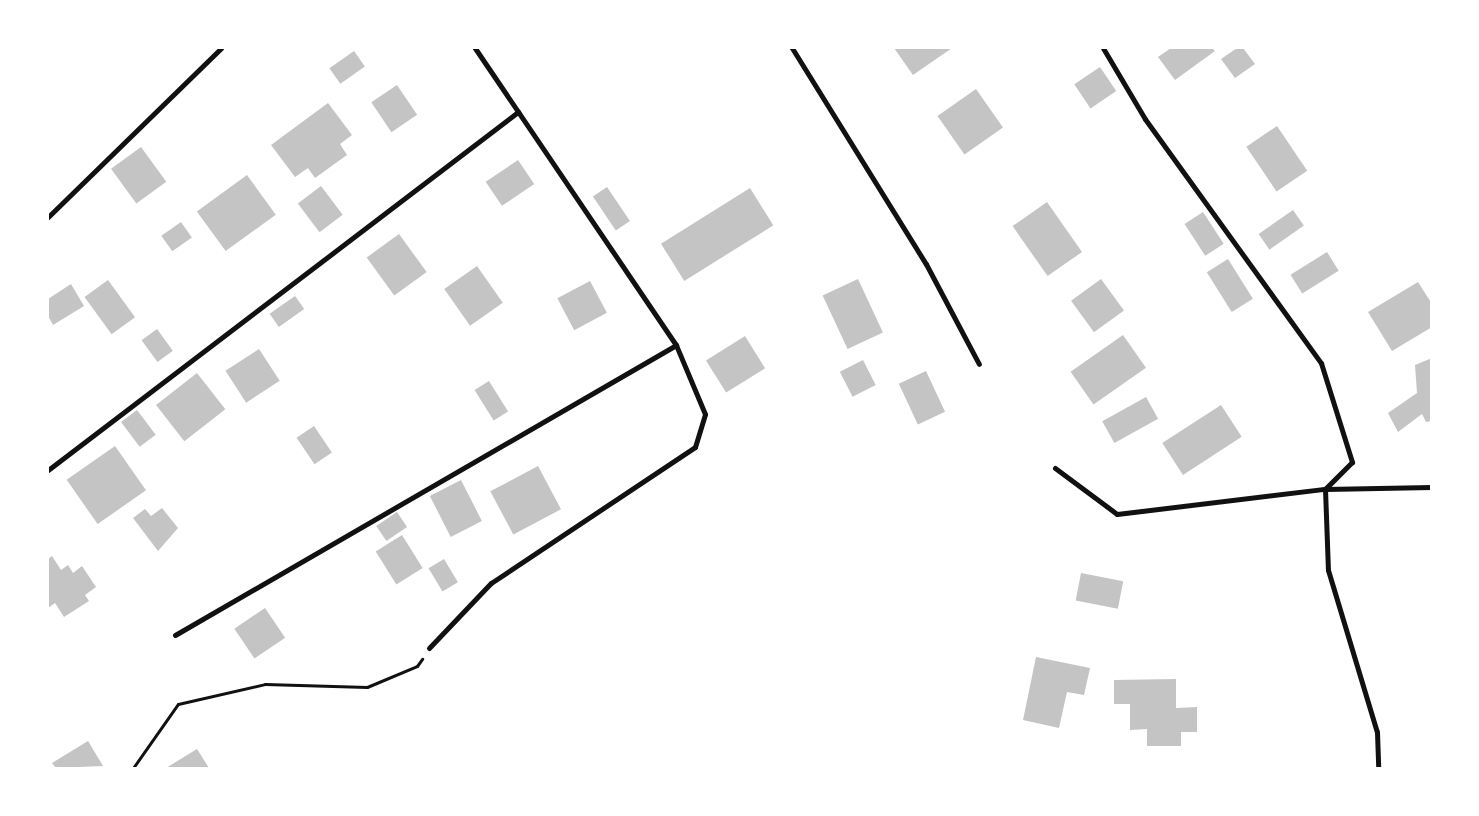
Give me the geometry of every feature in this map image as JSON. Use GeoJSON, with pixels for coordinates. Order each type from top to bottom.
{"type":"FeatureCollection","features":[{"type":"Feature","properties":{"kind":"street"},"geometry":{"type":"LineString","coordinates":[[48,217],[221,48]]}},
{"type":"Feature","properties":{"kind":"street"},"geometry":{"type":"LineString","coordinates":[[429,648],[491,583],[695,448],[704,414],[676,345],[475,48]]}},
{"type":"Feature","properties":{"kind":"street"},"geometry":{"type":"LineString","coordinates":[[792,48],[926,264],[979,364]]}},
{"type":"Feature","properties":{"kind":"street"},"geometry":{"type":"LineString","coordinates":[[1103,48],[1145,119],[1320,363],[1352,462],[1325,489],[1328,570],[1376,732],[1378,768]]}},
{"type":"Feature","properties":{"kind":"street"},"geometry":{"type":"LineString","coordinates":[[48,470],[518,112]]}},
{"type":"Feature","properties":{"kind":"street"},"geometry":{"type":"LineString","coordinates":[[175,636],[676,345]]}},
{"type":"Feature","properties":{"kind":"street"},"geometry":{"type":"LineString","coordinates":[[1055,468],[1117,514],[1325,489],[1432,487]]}},
{"type":"Feature","properties":{"kind":"path"},"geometry":{"type":"LineString","coordinates":[[133,768],[178,704],[265,684],[367,687],[417,666],[429,648]]}},
{"type":"Feature","properties":{"kind":"building"},"geometry":{"type":"Polygon","coordinates":[[[894,48],[952,48],[913,75],[894,48]]]}},
{"type":"Feature","properties":{"kind":"building"},"geometry":{"type":"Polygon","coordinates":[[[1171,48],[1212,48],[1215,51],[1175,80],[1158,57],[1171,48]]]}},
{"type":"Feature","properties":{"kind":"building"},"geometry":{"type":"Polygon","coordinates":[[[1237,48],[1243,48],[1255,64],[1235,78],[1221,59],[1237,48]]]}},
{"type":"Feature","properties":{"kind":"building"},"geometry":{"type":"Polygon","coordinates":[[[354,51],[365,67],[340,84],[329,68],[354,51]]]}},
{"type":"Feature","properties":{"kind":"building"},"geometry":{"type":"Polygon","coordinates":[[[1100,67],[1116,91],[1091,108],[1074,84],[1100,67]]]}},
{"type":"Feature","properties":{"kind":"building"},"geometry":{"type":"Polygon","coordinates":[[[397,85],[417,115],[391,132],[371,102],[397,85]]]}},
{"type":"Feature","properties":{"kind":"building"},"geometry":{"type":"Polygon","coordinates":[[[976,89],[1003,128],[964,154],[937,116],[976,89]]]}},
{"type":"Feature","properties":{"kind":"building"},"geometry":{"type":"Polygon","coordinates":[[[328,103],[352,135],[340,144],[347,155],[315,178],[308,168],[295,177],[271,145],[328,103]]]}},
{"type":"Feature","properties":{"kind":"building"},"geometry":{"type":"Polygon","coordinates":[[[1277,126],[1307,171],[1277,191],[1246,147],[1277,126]]]}},
{"type":"Feature","properties":{"kind":"building"},"geometry":{"type":"Polygon","coordinates":[[[141,147],[166,182],[136,204],[111,169],[141,147]]]}},
{"type":"Feature","properties":{"kind":"building"},"geometry":{"type":"Polygon","coordinates":[[[518,160],[534,184],[502,206],[486,182],[518,160]]]}},
{"type":"Feature","properties":{"kind":"building"},"geometry":{"type":"Polygon","coordinates":[[[247,175],[276,215],[226,251],[197,211],[247,175]]]}},
{"type":"Feature","properties":{"kind":"building"},"geometry":{"type":"Polygon","coordinates":[[[321,186],[343,215],[320,232],[298,203],[321,186]]]}},
{"type":"Feature","properties":{"kind":"building"},"geometry":{"type":"Polygon","coordinates":[[[607,187],[630,221],[616,230],[593,197],[607,187]]]}},
{"type":"Feature","properties":{"kind":"building"},"geometry":{"type":"Polygon","coordinates":[[[750,188],[773,225],[684,281],[661,244],[750,188]]]}},
{"type":"Feature","properties":{"kind":"building"},"geometry":{"type":"Polygon","coordinates":[[[1047,202],[1082,252],[1048,276],[1013,226],[1047,202]]]}},
{"type":"Feature","properties":{"kind":"building"},"geometry":{"type":"Polygon","coordinates":[[[1293,210],[1304,226],[1269,250],[1259,234],[1293,210]]]}},
{"type":"Feature","properties":{"kind":"building"},"geometry":{"type":"Polygon","coordinates":[[[1203,212],[1224,244],[1205,256],[1185,224],[1203,212]]]}},
{"type":"Feature","properties":{"kind":"building"},"geometry":{"type":"Polygon","coordinates":[[[181,222],[192,238],[172,251],[161,236],[181,222]]]}},
{"type":"Feature","properties":{"kind":"building"},"geometry":{"type":"Polygon","coordinates":[[[399,234],[427,272],[394,296],[367,258],[399,234]]]}},
{"type":"Feature","properties":{"kind":"building"},"geometry":{"type":"Polygon","coordinates":[[[1327,252],[1339,271],[1302,293],[1291,275],[1327,252]]]}},
{"type":"Feature","properties":{"kind":"building"},"geometry":{"type":"Polygon","coordinates":[[[1228,259],[1253,299],[1232,312],[1207,272],[1228,259]]]}},
{"type":"Feature","properties":{"kind":"building"},"geometry":{"type":"Polygon","coordinates":[[[477,266],[503,303],[470,326],[444,289],[477,266]]]}},
{"type":"Feature","properties":{"kind":"building"},"geometry":{"type":"Polygon","coordinates":[[[858,279],[883,332],[848,349],[823,295],[858,279]]]}},
{"type":"Feature","properties":{"kind":"building"},"geometry":{"type":"Polygon","coordinates":[[[1101,279],[1124,311],[1094,332],[1071,301],[1101,279]]]}},
{"type":"Feature","properties":{"kind":"building"},"geometry":{"type":"Polygon","coordinates":[[[108,280],[135,317],[112,334],[85,297],[108,280]]]}},
{"type":"Feature","properties":{"kind":"building"},"geometry":{"type":"Polygon","coordinates":[[[590,281],[607,313],[574,330],[557,298],[590,281]]]}},
{"type":"Feature","properties":{"kind":"building"},"geometry":{"type":"Polygon","coordinates":[[[1418,282],[1432,304],[1432,327],[1392,351],[1368,312],[1418,282]]]}},
{"type":"Feature","properties":{"kind":"building"},"geometry":{"type":"Polygon","coordinates":[[[71,284],[84,306],[53,325],[48,316],[48,299],[71,284]]]}},
{"type":"Feature","properties":{"kind":"building"},"geometry":{"type":"Polygon","coordinates":[[[295,296],[304,309],[279,327],[270,314],[295,296]]]}},
{"type":"Feature","properties":{"kind":"building"},"geometry":{"type":"Polygon","coordinates":[[[157,329],[173,351],[157,362],[142,340],[157,329]]]}},
{"type":"Feature","properties":{"kind":"building"},"geometry":{"type":"Polygon","coordinates":[[[1123,335],[1146,368],[1094,404],[1071,372],[1123,335]]]}},
{"type":"Feature","properties":{"kind":"building"},"geometry":{"type":"Polygon","coordinates":[[[745,336],[765,368],[726,393],[706,360],[745,336]]]}},
{"type":"Feature","properties":{"kind":"building"},"geometry":{"type":"Polygon","coordinates":[[[259,349],[280,381],[246,403],[225,371],[259,349]]]}},
{"type":"Feature","properties":{"kind":"building"},"geometry":{"type":"Polygon","coordinates":[[[1432,358],[1432,421],[1426,422],[1422,414],[1398,432],[1388,413],[1417,393],[1415,365],[1432,358]]]}},
{"type":"Feature","properties":{"kind":"building"},"geometry":{"type":"Polygon","coordinates":[[[863,360],[876,385],[853,397],[840,372],[863,360]]]}},
{"type":"Feature","properties":{"kind":"building"},"geometry":{"type":"Polygon","coordinates":[[[926,371],[945,412],[918,424],[899,384],[926,371]]]}},
{"type":"Feature","properties":{"kind":"building"},"geometry":{"type":"Polygon","coordinates":[[[197,373],[225,409],[184,441],[156,405],[197,373]]]}},
{"type":"Feature","properties":{"kind":"building"},"geometry":{"type":"Polygon","coordinates":[[[489,381],[508,412],[494,421],[475,390],[489,381]]]}},
{"type":"Feature","properties":{"kind":"building"},"geometry":{"type":"Polygon","coordinates":[[[1146,397],[1158,419],[1114,443],[1102,421],[1146,397]]]}},
{"type":"Feature","properties":{"kind":"building"},"geometry":{"type":"Polygon","coordinates":[[[1221,405],[1242,437],[1183,475],[1162,443],[1221,405]]]}},
{"type":"Feature","properties":{"kind":"building"},"geometry":{"type":"Polygon","coordinates":[[[137,410],[156,435],[140,447],[121,422],[137,410]]]}},
{"type":"Feature","properties":{"kind":"building"},"geometry":{"type":"Polygon","coordinates":[[[314,426],[332,453],[314,464],[297,438],[314,426]]]}},
{"type":"Feature","properties":{"kind":"building"},"geometry":{"type":"Polygon","coordinates":[[[115,446],[146,490],[98,524],[67,480],[115,446]]]}},
{"type":"Feature","properties":{"kind":"building"},"geometry":{"type":"Polygon","coordinates":[[[538,466],[561,509],[513,535],[490,491],[538,466]]]}},
{"type":"Feature","properties":{"kind":"building"},"geometry":{"type":"Polygon","coordinates":[[[461,480],[482,521],[451,537],[430,496],[461,480]]]}},
{"type":"Feature","properties":{"kind":"building"},"geometry":{"type":"Polygon","coordinates":[[[162,508],[178,528],[158,551],[133,518],[145,509],[151,516],[162,508]]]}},
{"type":"Feature","properties":{"kind":"building"},"geometry":{"type":"Polygon","coordinates":[[[397,512],[407,527],[386,541],[376,526],[397,512]]]}},
{"type":"Feature","properties":{"kind":"building"},"geometry":{"type":"Polygon","coordinates":[[[402,535],[423,568],[396,585],[376,551],[402,535]]]}},
{"type":"Feature","properties":{"kind":"building"},"geometry":{"type":"Polygon","coordinates":[[[52,556],[61,570],[68,565],[73,573],[82,566],[96,587],[85,595],[89,601],[64,617],[55,603],[48,608],[48,559],[52,556]]]}},
{"type":"Feature","properties":{"kind":"building"},"geometry":{"type":"Polygon","coordinates":[[[444,559],[458,582],[442,591],[429,568],[444,559]]]}},
{"type":"Feature","properties":{"kind":"building"},"geometry":{"type":"Polygon","coordinates":[[[1081,573],[1123,581],[1118,609],[1076,600],[1081,573]]]}},
{"type":"Feature","properties":{"kind":"building"},"geometry":{"type":"Polygon","coordinates":[[[265,608],[285,638],[254,659],[234,629],[265,608]]]}},
{"type":"Feature","properties":{"kind":"building"},"geometry":{"type":"Polygon","coordinates":[[[1036,657],[1090,668],[1084,695],[1067,692],[1059,728],[1023,720],[1036,657]]]}},
{"type":"Feature","properties":{"kind":"building"},"geometry":{"type":"Polygon","coordinates":[[[1176,679],[1176,708],[1197,707],[1197,732],[1181,732],[1181,746],[1147,746],[1147,729],[1130,730],[1130,704],[1114,704],[1114,680],[1176,679]]]}},
{"type":"Feature","properties":{"kind":"building"},"geometry":{"type":"Polygon","coordinates":[[[88,741],[103,766],[56,768],[52,763],[88,741]]]}},
{"type":"Feature","properties":{"kind":"building"},"geometry":{"type":"Polygon","coordinates":[[[197,749],[209,768],[166,768],[197,749]]]}}]}
